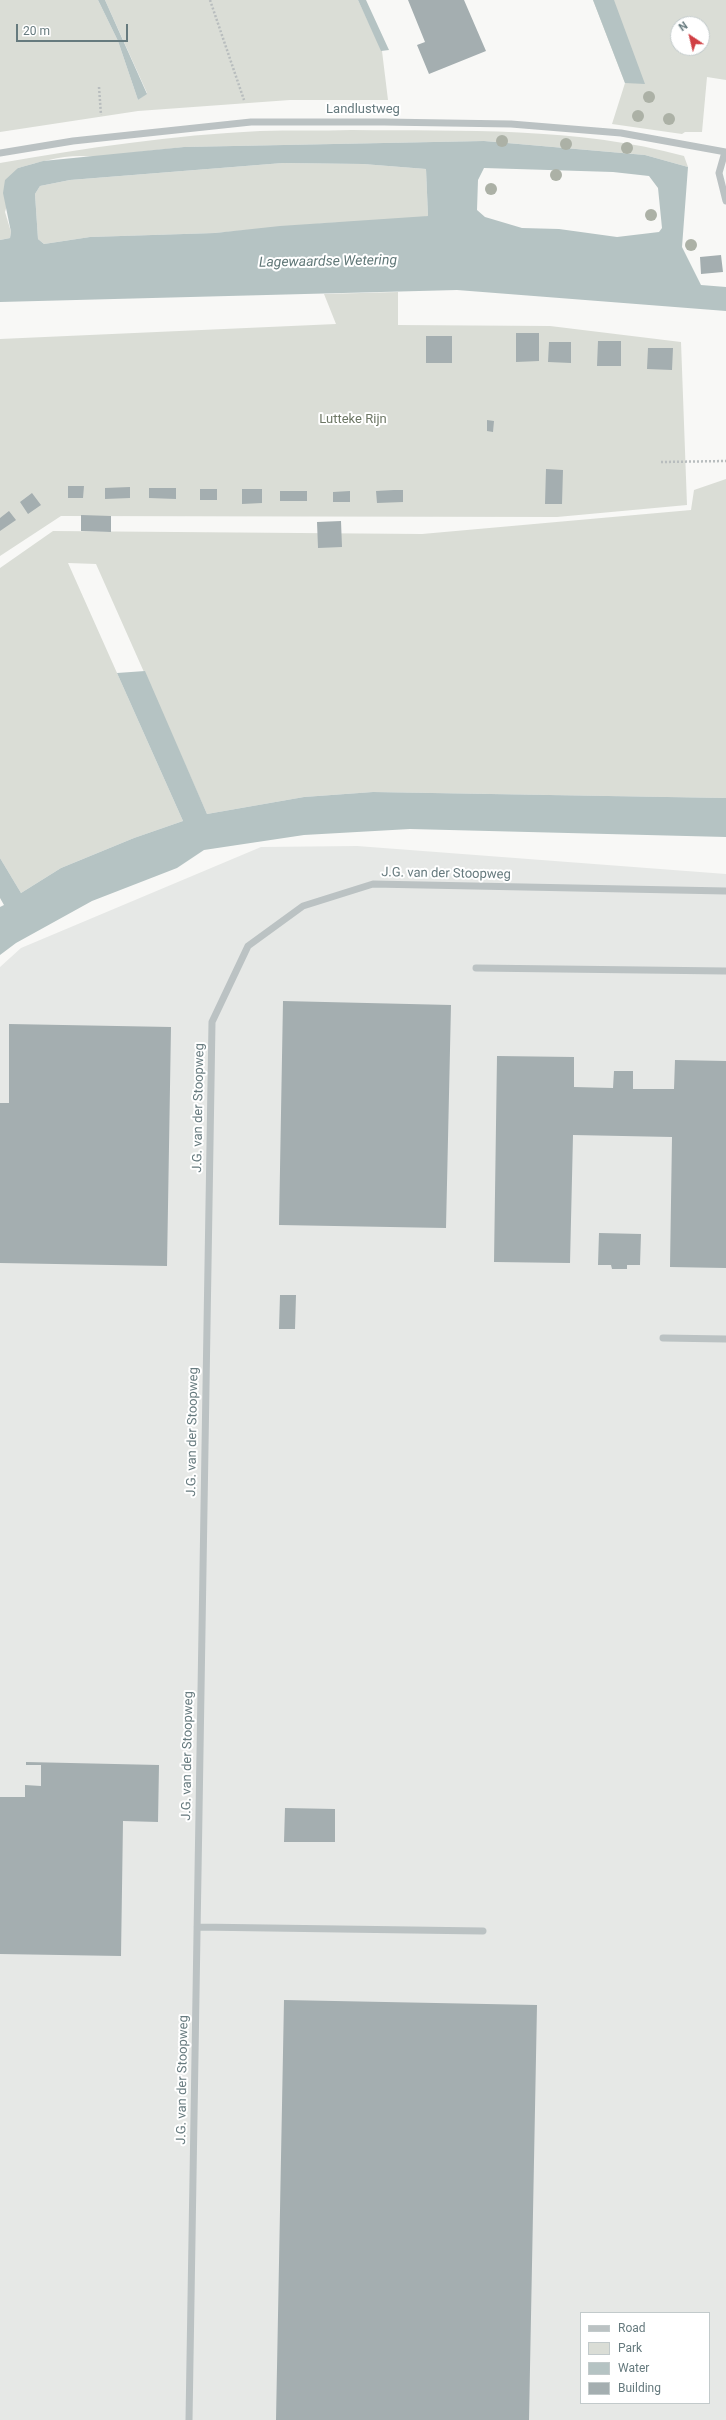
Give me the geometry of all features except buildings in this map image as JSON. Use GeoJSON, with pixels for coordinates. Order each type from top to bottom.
{"type":"FeatureCollection","features":[{"type":"Feature","properties":{"kind":"street","name":"Landlustweg"},"geometry":{"type":"LineString","coordinates":[[0,154],[73,141],[251,122],[510,124],[621,133],[725,152]]}},
{"type":"Feature","properties":{"kind":"street"},"geometry":{"type":"LineString","coordinates":[[725,152],[719,173],[726,201]]}},
{"type":"Feature","properties":{"kind":"street","name":"J.G. van der Stoopweg"},"geometry":{"type":"LineString","coordinates":[[189,2420],[212,1022],[248,946],[303,906],[373,884],[726,891]]}},
{"type":"Feature","properties":{"kind":"street"},"geometry":{"type":"LineString","coordinates":[[476,968],[726,971]]}},
{"type":"Feature","properties":{"kind":"street"},"geometry":{"type":"LineString","coordinates":[[663,1338],[726,1338]]}},
{"type":"Feature","properties":{"kind":"street"},"geometry":{"type":"LineString","coordinates":[[197,1927],[483,1931]]}},
{"type":"Feature","properties":{"kind":"path"},"geometry":{"type":"LineString","coordinates":[[210,0],[251,122]]}},
{"type":"Feature","properties":{"kind":"path"},"geometry":{"type":"LineString","coordinates":[[661,462],[726,461]]}},
{"type":"Feature","properties":{"kind":"shaded area"},"geometry":{"type":"Polygon","coordinates":[[[357,846],[726,874],[726,2420],[0,2420],[0,967],[21,948],[261,847],[357,846]]]}},
{"type":"Feature","properties":{"kind":"green space"},"geometry":{"type":"Polygon","coordinates":[[[0,0],[98,0],[118,41],[138,100],[147,93],[105,0],[358,0],[382,51],[388,100],[290,100],[138,111],[0,132],[0,0]]]}},
{"type":"Feature","properties":{"kind":"green space"},"geometry":{"type":"Polygon","coordinates":[[[593,0],[726,0],[726,80],[707,77],[702,132],[685,132],[682,134],[612,124],[625,83],[593,0]]]}},
{"type":"Feature","properties":{"kind":"green space"},"geometry":{"type":"Polygon","coordinates":[[[352,130],[519,132],[561,135],[644,147],[684,156],[688,167],[645,155],[484,141],[184,147],[94,157],[75,156],[46,160],[18,168],[5,212],[11,232],[10,238],[0,240],[0,163],[97,147],[162,139],[260,131],[352,130]]]}},
{"type":"Feature","properties":{"kind":"green space"},"geometry":{"type":"Polygon","coordinates":[[[283,163],[363,164],[426,169],[428,216],[415,220],[328,223],[215,233],[90,237],[44,244],[38,239],[35,194],[40,186],[70,180],[283,163]]]}},
{"type":"Feature","properties":{"kind":"green space","name":"Lutteke Rijn"},"geometry":{"type":"Polygon","coordinates":[[[398,292],[398,325],[550,326],[681,342],[687,505],[557,517],[61,516],[0,556],[0,339],[336,324],[324,294],[398,292]]]}},
{"type":"Feature","properties":{"kind":"green space"},"geometry":{"type":"Polygon","coordinates":[[[726,479],[726,798],[373,792],[304,797],[207,814],[96,564],[68,563],[183,821],[134,838],[61,868],[21,893],[0,858],[0,568],[53,531],[422,534],[691,510],[694,490],[726,479]]]}},
{"type":"Feature","properties":{"kind":"water"},"geometry":{"type":"Polygon","coordinates":[[[98,0],[105,0],[147,94],[138,100],[118,41],[98,0]]]}},
{"type":"Feature","properties":{"kind":"water"},"geometry":{"type":"Polygon","coordinates":[[[358,0],[366,0],[389,50],[381,51],[358,0]]]}},
{"type":"Feature","properties":{"kind":"water"},"geometry":{"type":"Polygon","coordinates":[[[593,0],[614,0],[645,84],[625,83],[593,0]]]}},
{"type":"Feature","properties":{"kind":"water","name":"Lagewaardse Wetering"},"geometry":{"type":"Polygon","coordinates":[[[484,141],[645,155],[688,167],[682,247],[701,285],[726,287],[726,311],[457,290],[0,302],[0,240],[10,238],[11,232],[3,193],[5,180],[18,168],[43,161],[184,147],[484,141]],[[283,163],[70,180],[40,186],[35,194],[38,239],[44,244],[90,237],[215,233],[280,226],[428,216],[426,169],[363,164],[283,163]],[[484,168],[478,180],[477,210],[485,217],[522,228],[559,229],[617,237],[659,232],[662,228],[658,188],[649,176],[613,172],[484,168]]]}},
{"type":"Feature","properties":{"kind":"water"},"geometry":{"type":"Polygon","coordinates":[[[145,671],[207,814],[304,797],[373,792],[726,798],[726,837],[410,829],[304,835],[204,850],[177,868],[92,901],[16,943],[0,955],[0,907],[4,905],[0,898],[0,858],[21,893],[61,868],[134,838],[183,821],[117,673],[145,671]]]}}]}
